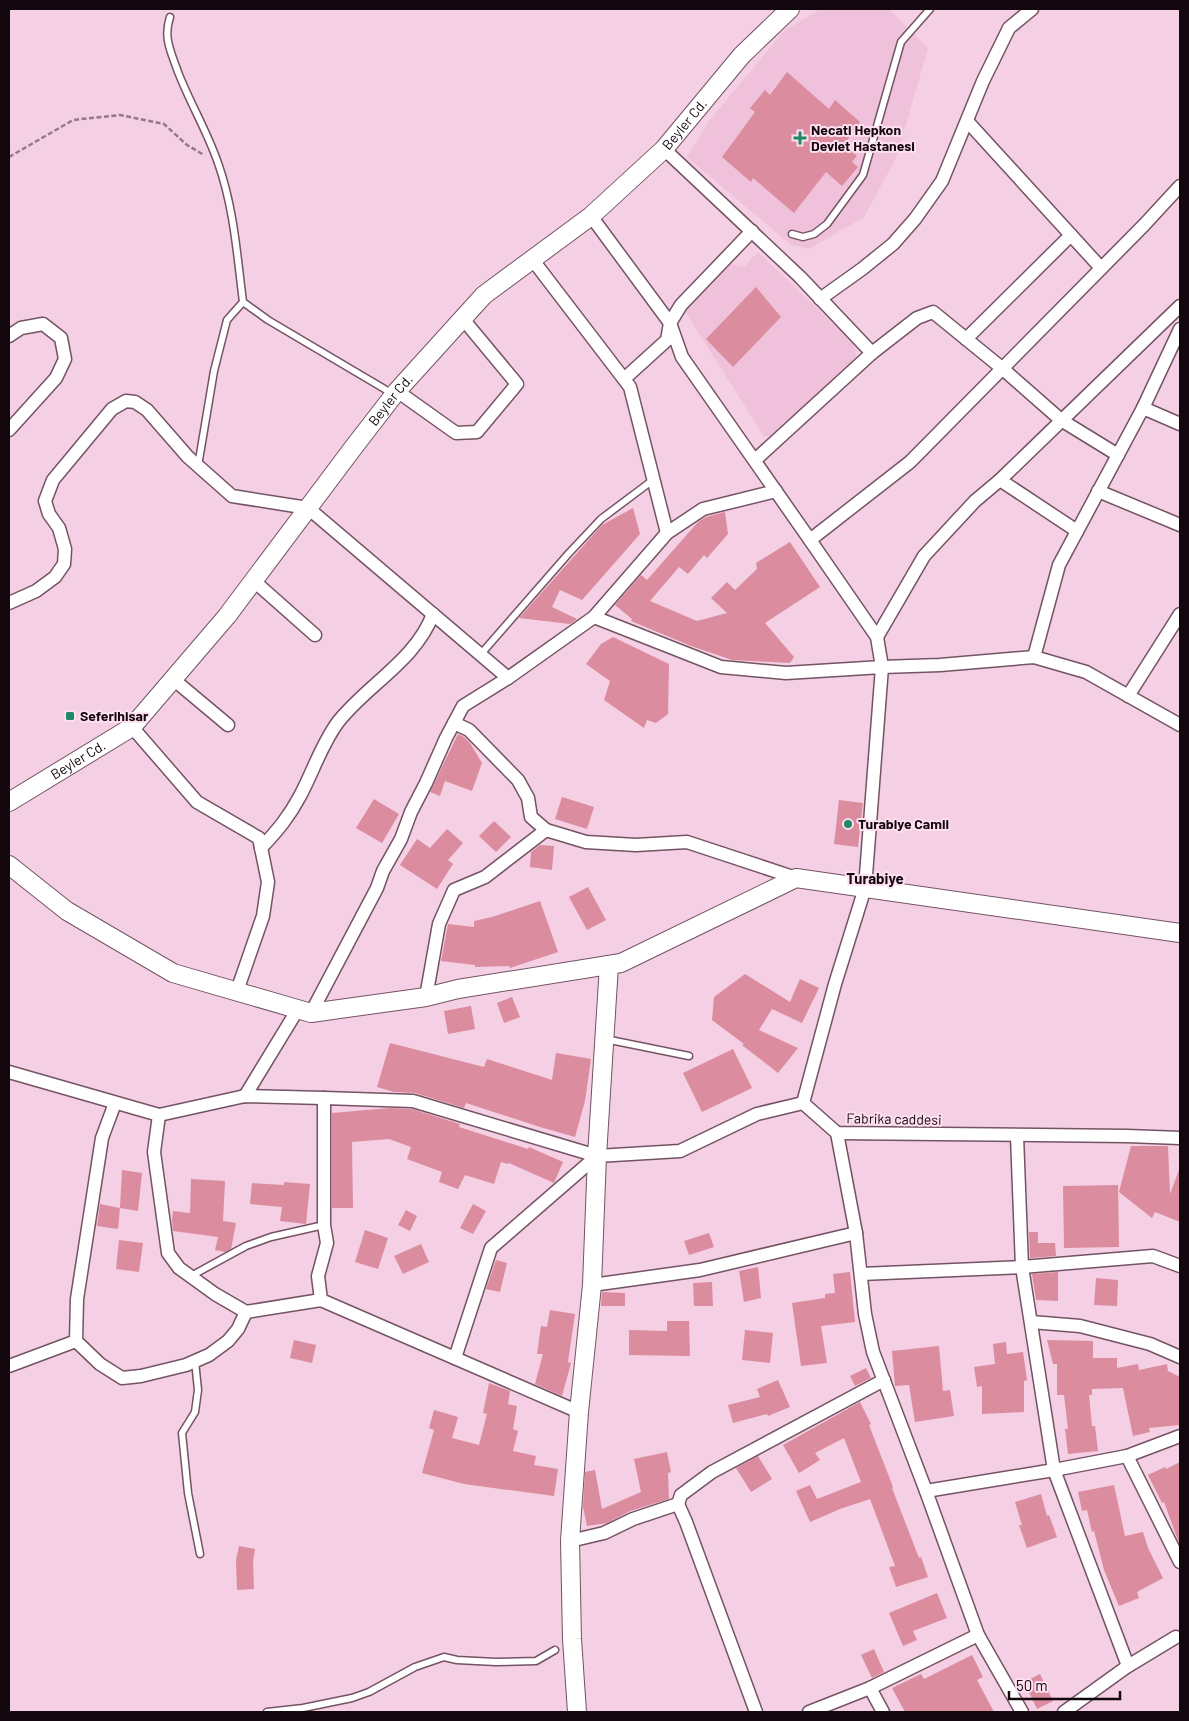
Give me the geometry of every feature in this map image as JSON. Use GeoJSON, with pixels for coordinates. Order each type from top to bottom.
{"type":"FeatureCollection","features":[{"type":"Feature","properties":{"kind":"street","name":"Beyler Cd."},"geometry":{"type":"LineString","coordinates":[[9,802],[132,727],[227,616],[396,393],[484,295],[591,216],[664,149],[742,56],[790,9]]}},
{"type":"Feature","properties":{"kind":"street"},"geometry":{"type":"LineString","coordinates":[[820,299],[862,270],[893,244],[915,219],[942,181],[1009,28],[1032,9]]}},
{"type":"Feature","properties":{"kind":"street"},"geometry":{"type":"LineString","coordinates":[[967,121],[1101,268]]}},
{"type":"Feature","properties":{"kind":"street"},"geometry":{"type":"LineString","coordinates":[[664,149],[752,232],[872,353]]}},
{"type":"Feature","properties":{"kind":"street"},"geometry":{"type":"LineString","coordinates":[[810,540],[910,462],[1180,186]]}},
{"type":"Feature","properties":{"kind":"street"},"geometry":{"type":"LineString","coordinates":[[9,1072],[159,1115],[246,1096],[413,1101],[597,1156],[680,1151],[757,1114],[802,1103],[835,984],[865,888],[882,667],[877,637],[682,357],[670,323],[591,216]]}},
{"type":"Feature","properties":{"kind":"street"},"geometry":{"type":"LineString","coordinates":[[624,379],[667,340],[670,323],[681,304],[752,232]]}},
{"type":"Feature","properties":{"kind":"street"},"geometry":{"type":"LineString","coordinates":[[966,339],[1071,235]]}},
{"type":"Feature","properties":{"kind":"street"},"geometry":{"type":"LineString","coordinates":[[532,259],[630,387],[667,533]]}},
{"type":"Feature","properties":{"kind":"street"},"geometry":{"type":"LineString","coordinates":[[877,637],[924,556],[975,501],[1000,480],[1180,306]]}},
{"type":"Feature","properties":{"kind":"street"},"geometry":{"type":"LineString","coordinates":[[755,460],[872,353],[917,318],[933,312],[1062,420],[1118,455]]}},
{"type":"Feature","properties":{"kind":"street"},"geometry":{"type":"LineString","coordinates":[[396,393],[456,433],[478,432],[518,384],[463,319]]}},
{"type":"Feature","properties":{"kind":"street"},"geometry":{"type":"LineString","coordinates":[[9,336],[21,328],[42,324],[61,338],[65,359],[56,378],[9,430]]}},
{"type":"Feature","properties":{"kind":"street"},"geometry":{"type":"LineString","coordinates":[[1034,657],[1059,564],[1143,408],[1180,329]]}},
{"type":"Feature","properties":{"kind":"street"},"geometry":{"type":"LineString","coordinates":[[9,603],[36,591],[55,577],[64,564],[65,549],[59,528],[49,514],[45,501],[53,480],[112,409],[126,401],[135,402],[147,410],[188,457],[232,496],[308,508],[508,678]]}},
{"type":"Feature","properties":{"kind":"street"},"geometry":{"type":"LineString","coordinates":[[1143,408],[1180,424]]}},
{"type":"Feature","properties":{"kind":"street"},"geometry":{"type":"LineString","coordinates":[[1000,480],[1077,531]]}},
{"type":"Feature","properties":{"kind":"street"},"geometry":{"type":"LineString","coordinates":[[246,1096],[304,1011],[377,888],[383,871],[402,839],[411,812],[463,706],[508,678],[594,617],[667,533],[703,509],[776,491]]}},
{"type":"Feature","properties":{"kind":"street"},"geometry":{"type":"LineString","coordinates":[[1098,492],[1180,524]]}},
{"type":"Feature","properties":{"kind":"street"},"geometry":{"type":"LineString","coordinates":[[254,581],[315,635]]}},
{"type":"Feature","properties":{"kind":"street"},"geometry":{"type":"LineString","coordinates":[[261,848],[282,826],[300,796],[323,746],[339,721],[416,644],[433,614]]}},
{"type":"Feature","properties":{"kind":"street"},"geometry":{"type":"LineString","coordinates":[[1128,696],[1180,614]]}},
{"type":"Feature","properties":{"kind":"street"},"geometry":{"type":"LineString","coordinates":[[594,617],[721,667],[786,673],[882,667],[940,666],[1034,657],[1086,672],[1180,725]]}},
{"type":"Feature","properties":{"kind":"street"},"geometry":{"type":"LineString","coordinates":[[173,679],[228,725]]}},
{"type":"Feature","properties":{"kind":"street"},"geometry":{"type":"LineString","coordinates":[[454,723],[469,730],[518,780],[528,798],[531,818],[546,830],[586,842],[636,845],[687,842],[796,878],[1180,933]]}},
{"type":"Feature","properties":{"kind":"street"},"geometry":{"type":"LineString","coordinates":[[132,727],[197,802],[259,838],[268,882],[266,899],[263,916],[237,991]]}},
{"type":"Feature","properties":{"kind":"street"},"geometry":{"type":"LineString","coordinates":[[426,997],[439,924],[454,890],[485,877],[546,830]]}},
{"type":"Feature","properties":{"kind":"street"},"geometry":{"type":"LineString","coordinates":[[9,865],[67,911],[173,973],[304,1011],[426,997],[458,989],[620,963],[796,878]]}},
{"type":"Feature","properties":{"kind":"street"},"geometry":{"type":"LineString","coordinates":[[577,1712],[572,1639],[570,1541],[579,1412],[592,1285],[597,1156],[609,965]]}},
{"type":"Feature","properties":{"kind":"street"},"geometry":{"type":"LineString","coordinates":[[321,1300],[318,1276],[327,1243],[324,1224],[324,1098]]}},
{"type":"Feature","properties":{"kind":"street"},"geometry":{"type":"LineString","coordinates":[[115,1102],[102,1138],[77,1299],[76,1341],[100,1364],[122,1378],[141,1376],[186,1365],[209,1355],[228,1341],[238,1329],[246,1312]]}},
{"type":"Feature","properties":{"kind":"street","name":"Fabrika caddesi"},"geometry":{"type":"LineString","coordinates":[[802,1103],[837,1133],[1180,1138]]}},
{"type":"Feature","properties":{"kind":"street"},"geometry":{"type":"LineString","coordinates":[[159,1115],[154,1152],[168,1253],[179,1268],[190,1277],[246,1312],[321,1300],[579,1412]]}},
{"type":"Feature","properties":{"kind":"street"},"geometry":{"type":"LineString","coordinates":[[837,1133],[856,1233],[865,1314],[874,1352],[978,1635],[1022,1712]]}},
{"type":"Feature","properties":{"kind":"street"},"geometry":{"type":"LineString","coordinates":[[1017,1136],[1022,1266],[1054,1470],[1128,1666]]}},
{"type":"Feature","properties":{"kind":"street"},"geometry":{"type":"LineString","coordinates":[[455,1358],[491,1248],[597,1156]]}},
{"type":"Feature","properties":{"kind":"street"},"geometry":{"type":"LineString","coordinates":[[592,1285],[700,1270],[856,1233]]}},
{"type":"Feature","properties":{"kind":"street"},"geometry":{"type":"LineString","coordinates":[[861,1274],[1022,1266],[1153,1256],[1180,1266]]}},
{"type":"Feature","properties":{"kind":"street"},"geometry":{"type":"LineString","coordinates":[[1031,1322],[1080,1326],[1150,1344],[1180,1357]]}},
{"type":"Feature","properties":{"kind":"street"},"geometry":{"type":"LineString","coordinates":[[9,1366],[76,1341]]}},
{"type":"Feature","properties":{"kind":"street"},"geometry":{"type":"LineString","coordinates":[[756,1712],[678,1504],[681,1495],[712,1472],[884,1380]]}},
{"type":"Feature","properties":{"kind":"street"},"geometry":{"type":"LineString","coordinates":[[926,1491],[1127,1456],[1180,1436]]}},
{"type":"Feature","properties":{"kind":"street"},"geometry":{"type":"LineString","coordinates":[[1127,1456],[1180,1558]]}},
{"type":"Feature","properties":{"kind":"street"},"geometry":{"type":"LineString","coordinates":[[570,1541],[604,1533],[633,1519],[678,1504]]}},
{"type":"Feature","properties":{"kind":"street"},"geometry":{"type":"LineString","coordinates":[[809,1712],[870,1688],[978,1635]]}},
{"type":"Feature","properties":{"kind":"street"},"geometry":{"type":"LineString","coordinates":[[1064,1712],[1128,1666],[1179,1638]]}},
{"type":"Feature","properties":{"kind":"street"},"geometry":{"type":"LineString","coordinates":[[870,1688],[884,1712]]}},
{"type":"Feature","properties":{"kind":"lane"},"geometry":{"type":"LineString","coordinates":[[792,234],[804,237],[814,234],[827,224],[863,175],[901,42],[930,9]]}},
{"type":"Feature","properties":{"kind":"lane"},"geometry":{"type":"LineString","coordinates":[[170,16],[166,28],[167,42],[180,76],[206,131],[229,198],[242,302],[257,313],[396,393]]}},
{"type":"Feature","properties":{"kind":"lane"},"geometry":{"type":"LineString","coordinates":[[198,466],[214,371],[227,320],[242,302]]}},
{"type":"Feature","properties":{"kind":"lane"},"geometry":{"type":"LineString","coordinates":[[480,655],[569,552],[601,519],[653,480]]}},
{"type":"Feature","properties":{"kind":"lane"},"geometry":{"type":"LineString","coordinates":[[604,1039],[689,1056]]}},
{"type":"Feature","properties":{"kind":"lane"},"geometry":{"type":"LineString","coordinates":[[190,1277],[246,1246],[271,1237],[324,1224]]}},
{"type":"Feature","properties":{"kind":"lane"},"geometry":{"type":"LineString","coordinates":[[195,1361],[198,1390],[194,1412],[182,1433],[188,1493],[200,1554]]}},
{"type":"Feature","properties":{"kind":"lane"},"geometry":{"type":"LineString","coordinates":[[267,1712],[303,1708],[352,1698],[369,1692],[390,1679],[421,1665],[444,1657],[457,1660],[536,1662],[555,1650]]}},
{"type":"Feature","properties":{"kind":"path"},"geometry":{"type":"LineString","coordinates":[[9,157],[73,120],[120,115],[164,124],[187,144],[218,164]]}},
{"type":"Feature","properties":{"kind":"shaded area","name":"Necati Hepkon Devlet Hastanesi"},"geometry":{"type":"Polygon","coordinates":[[[821,9],[889,9],[928,48],[897,156],[864,217],[809,249],[790,244],[687,157],[709,121],[784,31],[821,9]]]}},
{"type":"Feature","properties":{"kind":"shaded area"},"geometry":{"type":"Polygon","coordinates":[[[758,252],[854,344],[857,361],[776,435],[764,436],[684,310],[728,264],[744,267],[758,252]]]}},
{"type":"Feature","properties":{"kind":"building"},"geometry":{"type":"Polygon","coordinates":[[[787,72],[829,109],[835,100],[860,122],[844,145],[857,156],[852,162],[858,167],[842,186],[826,172],[794,213],[753,178],[751,182],[722,157],[755,112],[750,108],[765,90],[770,95],[787,72]]]}},
{"type":"Feature","properties":{"kind":"building"},"geometry":{"type":"Polygon","coordinates":[[[756,287],[781,317],[733,367],[706,339],[756,287]]]}},
{"type":"Feature","properties":{"kind":"building"},"geometry":{"type":"Polygon","coordinates":[[[633,508],[640,534],[582,600],[560,590],[552,607],[577,619],[570,624],[519,618],[602,525],[633,508]]]}},
{"type":"Feature","properties":{"kind":"building"},"geometry":{"type":"Polygon","coordinates":[[[725,512],[728,534],[707,558],[704,555],[688,574],[679,567],[650,601],[697,621],[727,613],[711,598],[727,582],[735,590],[757,569],[756,563],[790,542],[820,587],[765,623],[794,657],[790,663],[732,660],[691,646],[631,621],[632,619],[615,605],[641,575],[647,580],[698,522],[706,517],[725,512]]]}},
{"type":"Feature","properties":{"kind":"building"},"geometry":{"type":"Polygon","coordinates":[[[613,637],[669,664],[668,714],[656,723],[647,720],[644,728],[604,700],[610,681],[586,664],[601,644],[613,637]]]}},
{"type":"Feature","properties":{"kind":"building"},"geometry":{"type":"Polygon","coordinates":[[[458,734],[470,743],[482,763],[472,791],[445,781],[440,796],[430,792],[458,734]]]}},
{"type":"Feature","properties":{"kind":"building"},"geometry":{"type":"Polygon","coordinates":[[[562,797],[594,807],[587,829],[555,819],[562,797]]]}},
{"type":"Feature","properties":{"kind":"building"},"geometry":{"type":"Polygon","coordinates":[[[374,799],[399,814],[382,843],[356,828],[374,799]]]}},
{"type":"Feature","properties":{"kind":"building","name":"Turabiye Camii"},"geometry":{"type":"Polygon","coordinates":[[[839,800],[863,803],[858,847],[834,844],[839,800]]]}},
{"type":"Feature","properties":{"kind":"building"},"geometry":{"type":"Polygon","coordinates":[[[494,821],[511,837],[496,852],[479,836],[494,821]]]}},
{"type":"Feature","properties":{"kind":"building"},"geometry":{"type":"Polygon","coordinates":[[[447,829],[463,843],[448,860],[453,864],[437,889],[400,865],[417,839],[430,848],[447,829]]]}},
{"type":"Feature","properties":{"kind":"building"},"geometry":{"type":"Polygon","coordinates":[[[540,845],[554,846],[552,870],[530,867],[531,852],[540,845]]]}},
{"type":"Feature","properties":{"kind":"building"},"geometry":{"type":"Polygon","coordinates":[[[588,887],[606,920],[587,930],[569,897],[588,887]]]}},
{"type":"Feature","properties":{"kind":"building"},"geometry":{"type":"Polygon","coordinates":[[[540,901],[558,952],[510,968],[509,966],[475,967],[475,965],[441,961],[448,924],[474,927],[474,921],[540,901]]]}},
{"type":"Feature","properties":{"kind":"building"},"geometry":{"type":"Polygon","coordinates":[[[745,974],[790,1002],[800,979],[819,988],[802,1023],[772,1009],[759,1030],[798,1048],[778,1073],[712,1020],[714,997],[745,974]]]}},
{"type":"Feature","properties":{"kind":"building"},"geometry":{"type":"Polygon","coordinates":[[[512,997],[520,1017],[504,1023],[497,1003],[512,997]]]}},
{"type":"Feature","properties":{"kind":"building"},"geometry":{"type":"Polygon","coordinates":[[[471,1006],[475,1029],[448,1034],[444,1011],[471,1006]]]}},
{"type":"Feature","properties":{"kind":"building"},"geometry":{"type":"Polygon","coordinates":[[[390,1043],[484,1067],[487,1059],[552,1080],[556,1053],[591,1059],[585,1101],[575,1137],[466,1103],[464,1108],[415,1093],[394,1092],[377,1087],[390,1043]]]}},
{"type":"Feature","properties":{"kind":"building"},"geometry":{"type":"Polygon","coordinates":[[[733,1049],[752,1088],[702,1112],[683,1073],[733,1049]]]}},
{"type":"Feature","properties":{"kind":"building"},"geometry":{"type":"Polygon","coordinates":[[[390,1108],[412,1109],[460,1124],[459,1127],[528,1149],[529,1147],[563,1162],[554,1183],[509,1163],[501,1162],[494,1184],[465,1175],[458,1189],[439,1182],[442,1172],[407,1159],[411,1147],[389,1139],[352,1142],[353,1208],[332,1208],[332,1113],[390,1108]]]}},
{"type":"Feature","properties":{"kind":"building"},"geometry":{"type":"Polygon","coordinates":[[[1131,1146],[1168,1146],[1170,1194],[1180,1171],[1180,1222],[1155,1212],[1152,1218],[1119,1192],[1131,1146]]]}},
{"type":"Feature","properties":{"kind":"building"},"geometry":{"type":"Polygon","coordinates":[[[122,1170],[142,1173],[138,1211],[120,1208],[122,1170]]]}},
{"type":"Feature","properties":{"kind":"building"},"geometry":{"type":"Polygon","coordinates":[[[191,1179],[225,1181],[223,1221],[236,1223],[231,1249],[225,1252],[215,1250],[218,1237],[173,1231],[173,1211],[190,1213],[191,1179]]]}},
{"type":"Feature","properties":{"kind":"building"},"geometry":{"type":"Polygon","coordinates":[[[284,1182],[310,1184],[306,1224],[280,1221],[282,1207],[250,1204],[252,1183],[284,1185],[284,1182]]]}},
{"type":"Feature","properties":{"kind":"building"},"geometry":{"type":"Polygon","coordinates":[[[1118,1185],[1119,1247],[1064,1248],[1063,1186],[1118,1185]]]}},
{"type":"Feature","properties":{"kind":"building"},"geometry":{"type":"Polygon","coordinates":[[[100,1204],[120,1208],[118,1229],[97,1226],[100,1204]]]}},
{"type":"Feature","properties":{"kind":"building"},"geometry":{"type":"Polygon","coordinates":[[[473,1204],[486,1211],[473,1234],[460,1228],[473,1204]]]}},
{"type":"Feature","properties":{"kind":"building"},"geometry":{"type":"Polygon","coordinates":[[[406,1210],[417,1216],[410,1231],[398,1225],[406,1210]]]}},
{"type":"Feature","properties":{"kind":"building"},"geometry":{"type":"Polygon","coordinates":[[[365,1230],[388,1238],[378,1269],[355,1262],[365,1230]]]}},
{"type":"Feature","properties":{"kind":"building"},"geometry":{"type":"Polygon","coordinates":[[[1029,1232],[1038,1232],[1038,1243],[1055,1243],[1056,1256],[1030,1258],[1029,1232]]]}},
{"type":"Feature","properties":{"kind":"building"},"geometry":{"type":"Polygon","coordinates":[[[709,1233],[714,1247],[689,1255],[684,1241],[709,1233]]]}},
{"type":"Feature","properties":{"kind":"building"},"geometry":{"type":"Polygon","coordinates":[[[119,1240],[143,1243],[139,1272],[116,1269],[119,1240]]]}},
{"type":"Feature","properties":{"kind":"building"},"geometry":{"type":"Polygon","coordinates":[[[421,1244],[429,1262],[403,1274],[394,1256],[421,1244]]]}},
{"type":"Feature","properties":{"kind":"building"},"geometry":{"type":"Polygon","coordinates":[[[496,1260],[507,1263],[500,1292],[486,1289],[496,1260]]]}},
{"type":"Feature","properties":{"kind":"building"},"geometry":{"type":"Polygon","coordinates":[[[758,1267],[761,1298],[744,1302],[739,1271],[758,1267]]]}},
{"type":"Feature","properties":{"kind":"building"},"geometry":{"type":"Polygon","coordinates":[[[850,1272],[855,1322],[821,1326],[827,1363],[801,1366],[792,1303],[825,1298],[825,1294],[835,1293],[833,1274],[850,1272]]]}},
{"type":"Feature","properties":{"kind":"building"},"geometry":{"type":"Polygon","coordinates":[[[1058,1272],[1058,1301],[1036,1300],[1032,1274],[1058,1272]]]}},
{"type":"Feature","properties":{"kind":"building"},"geometry":{"type":"Polygon","coordinates":[[[1096,1278],[1118,1280],[1117,1306],[1094,1305],[1096,1278]]]}},
{"type":"Feature","properties":{"kind":"building"},"geometry":{"type":"Polygon","coordinates":[[[712,1282],[713,1306],[694,1306],[693,1283],[712,1282]]]}},
{"type":"Feature","properties":{"kind":"building"},"geometry":{"type":"Polygon","coordinates":[[[602,1292],[625,1293],[625,1306],[601,1306],[602,1292]]]}},
{"type":"Feature","properties":{"kind":"building"},"geometry":{"type":"Polygon","coordinates":[[[550,1310],[575,1314],[568,1362],[571,1363],[562,1396],[535,1384],[543,1354],[537,1354],[541,1326],[547,1327],[550,1310]]]}},
{"type":"Feature","properties":{"kind":"building"},"geometry":{"type":"Polygon","coordinates":[[[667,1321],[689,1321],[690,1356],[629,1355],[629,1330],[667,1331],[667,1321]]]}},
{"type":"Feature","properties":{"kind":"building"},"geometry":{"type":"Polygon","coordinates":[[[745,1330],[773,1333],[770,1363],[742,1360],[745,1330]]]}},
{"type":"Feature","properties":{"kind":"building"},"geometry":{"type":"Polygon","coordinates":[[[294,1340],[316,1345],[312,1363],[290,1358],[294,1340]]]}},
{"type":"Feature","properties":{"kind":"building"},"geometry":{"type":"Polygon","coordinates":[[[1047,1340],[1093,1341],[1093,1358],[1117,1358],[1117,1368],[1138,1364],[1139,1370],[1167,1364],[1168,1371],[1180,1377],[1180,1425],[1149,1428],[1150,1432],[1133,1436],[1123,1388],[1092,1389],[1092,1395],[1089,1395],[1092,1426],[1095,1426],[1098,1451],[1068,1454],[1065,1429],[1068,1429],[1064,1395],[1057,1395],[1057,1364],[1053,1364],[1047,1340]]]}},
{"type":"Feature","properties":{"kind":"building"},"geometry":{"type":"Polygon","coordinates":[[[1006,1342],[1007,1354],[1023,1352],[1027,1380],[1024,1381],[1024,1412],[982,1414],[982,1386],[977,1387],[974,1367],[995,1364],[993,1344],[1006,1342]]]}},
{"type":"Feature","properties":{"kind":"building"},"geometry":{"type":"Polygon","coordinates":[[[939,1346],[943,1391],[950,1390],[954,1416],[915,1422],[909,1385],[895,1386],[892,1351],[939,1346]]]}},
{"type":"Feature","properties":{"kind":"building"},"geometry":{"type":"Polygon","coordinates":[[[866,1368],[871,1378],[855,1386],[850,1376],[866,1368]]]}},
{"type":"Feature","properties":{"kind":"building"},"geometry":{"type":"Polygon","coordinates":[[[778,1380],[790,1407],[768,1416],[767,1414],[733,1423],[728,1405],[760,1397],[757,1389],[778,1380]]]}},
{"type":"Feature","properties":{"kind":"building"},"geometry":{"type":"Polygon","coordinates":[[[489,1383],[510,1391],[508,1404],[517,1406],[513,1429],[518,1431],[513,1451],[536,1456],[534,1465],[558,1469],[554,1496],[464,1484],[422,1473],[434,1430],[429,1428],[434,1410],[458,1417],[452,1438],[479,1445],[487,1414],[483,1413],[489,1383]]]}},
{"type":"Feature","properties":{"kind":"building"},"geometry":{"type":"Polygon","coordinates":[[[860,1402],[871,1424],[869,1425],[892,1488],[928,1577],[896,1587],[889,1567],[895,1566],[870,1499],[810,1522],[796,1491],[810,1485],[817,1499],[861,1482],[844,1438],[815,1453],[820,1460],[799,1473],[783,1445],[860,1402]]]}},
{"type":"Feature","properties":{"kind":"building"},"geometry":{"type":"Polygon","coordinates":[[[667,1452],[671,1472],[668,1473],[669,1499],[630,1511],[607,1523],[587,1526],[583,1507],[585,1472],[595,1470],[602,1509],[641,1492],[634,1459],[667,1452]]]}},
{"type":"Feature","properties":{"kind":"building"},"geometry":{"type":"Polygon","coordinates":[[[758,1456],[772,1479],[751,1492],[736,1468],[758,1456]]]}},
{"type":"Feature","properties":{"kind":"building"},"geometry":{"type":"Polygon","coordinates":[[[1180,1462],[1179,1543],[1164,1502],[1162,1503],[1148,1475],[1180,1462]]]}},
{"type":"Feature","properties":{"kind":"building"},"geometry":{"type":"Polygon","coordinates":[[[1114,1485],[1125,1536],[1143,1532],[1148,1548],[1163,1578],[1137,1592],[1139,1598],[1119,1606],[1104,1570],[1087,1510],[1082,1511],[1078,1492],[1114,1485]]]}},
{"type":"Feature","properties":{"kind":"building"},"geometry":{"type":"Polygon","coordinates":[[[1041,1494],[1047,1516],[1049,1515],[1057,1537],[1027,1548],[1019,1525],[1022,1525],[1015,1502],[1041,1494]]]}},
{"type":"Feature","properties":{"kind":"building"},"geometry":{"type":"Polygon","coordinates":[[[239,1546],[255,1549],[253,1562],[254,1589],[237,1590],[236,1560],[239,1546]]]}},
{"type":"Feature","properties":{"kind":"building"},"geometry":{"type":"Polygon","coordinates":[[[937,1593],[947,1618],[913,1631],[917,1640],[903,1646],[889,1613],[937,1593]]]}},
{"type":"Feature","properties":{"kind":"building"},"geometry":{"type":"Polygon","coordinates":[[[874,1649],[884,1672],[872,1678],[861,1655],[874,1649]]]}},
{"type":"Feature","properties":{"kind":"building"},"geometry":{"type":"Polygon","coordinates":[[[972,1655],[983,1677],[977,1680],[994,1712],[905,1712],[892,1688],[921,1674],[924,1679],[972,1655]]]}},
{"type":"Feature","properties":{"kind":"building"},"geometry":{"type":"Polygon","coordinates":[[[1040,1674],[1053,1701],[1037,1709],[1024,1682],[1040,1674]]]}},
{"type":"Feature","properties":{"kind":"place","name":"Necati Hepkon Devlet Hastanesi"},"geometry":{"type":"Point","coordinates":[800,138]}},
{"type":"Feature","properties":{"kind":"place","name":"Seferihisar"},"geometry":{"type":"Point","coordinates":[70,716]}},
{"type":"Feature","properties":{"kind":"place","name":"Turabiye Camii"},"geometry":{"type":"Point","coordinates":[848,824]}},
{"type":"Feature","properties":{"kind":"district","name":"Turabiye"},"geometry":{"type":"Point","coordinates":[875,879]}}]}
